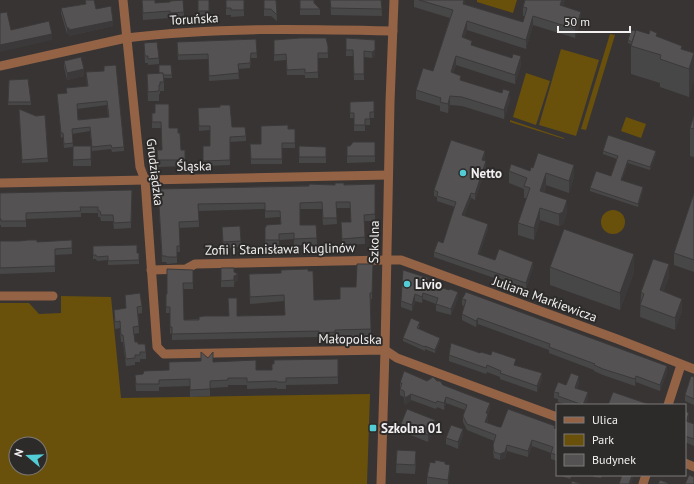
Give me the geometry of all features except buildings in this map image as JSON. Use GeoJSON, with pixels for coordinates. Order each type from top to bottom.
{"type":"FeatureCollection","features":[{"type":"Feature","properties":{"kind":"street","name":"Grudziądzka"},"geometry":{"type":"LineString","coordinates":[[123,0],[140,167],[145,180],[157,347]]}},
{"type":"Feature","properties":{"kind":"street","name":"Szkolna"},"geometry":{"type":"LineString","coordinates":[[381,484],[388,175],[394,0]]}},
{"type":"Feature","properties":{"kind":"street","name":"Toruńska"},"geometry":{"type":"LineString","coordinates":[[0,66],[126,38],[222,30],[393,31]]}},
{"type":"Feature","properties":{"kind":"street","name":"Śląska"},"geometry":{"type":"LineString","coordinates":[[0,183],[388,175]]}},
{"type":"Feature","properties":{"kind":"street","name":"Zofii i Stanisława Kuglinów"},"geometry":{"type":"LineString","coordinates":[[151,270],[186,269],[195,264],[386,260]]}},
{"type":"Feature","properties":{"kind":"street","name":"Juliana Markiewicza"},"geometry":{"type":"LineString","coordinates":[[386,260],[401,260],[413,264],[694,369]]}},
{"type":"Feature","properties":{"kind":"street"},"geometry":{"type":"LineString","coordinates":[[0,296],[53,296]]}},
{"type":"Feature","properties":{"kind":"street","name":"Małopolska"},"geometry":{"type":"LineString","coordinates":[[157,347],[164,354],[385,350],[397,358],[425,369],[556,417]]}},
{"type":"Feature","properties":{"kind":"street"},"geometry":{"type":"LineString","coordinates":[[668,404],[681,365]]}},
{"type":"Feature","properties":{"kind":"green space"},"geometry":{"type":"Polygon","coordinates":[[[477,0],[517,0],[513,13],[477,2],[477,0]]]}},
{"type":"Feature","properties":{"kind":"green space"},"geometry":{"type":"Polygon","coordinates":[[[610,34],[615,35],[586,130],[581,129],[610,34]]]}},
{"type":"Feature","properties":{"kind":"green space"},"geometry":{"type":"Polygon","coordinates":[[[561,49],[599,60],[576,136],[539,125],[561,49]]]}},
{"type":"Feature","properties":{"kind":"green space"},"geometry":{"type":"Polygon","coordinates":[[[526,73],[550,81],[536,125],[513,117],[526,73]]]}},
{"type":"Feature","properties":{"kind":"green space"},"geometry":{"type":"Polygon","coordinates":[[[626,117],[646,124],[641,138],[621,131],[626,117]]]}},
{"type":"Feature","properties":{"kind":"green space"},"geometry":{"type":"Polygon","coordinates":[[[510,120],[564,138],[564,139],[510,122],[510,120]]]}},
{"type":"Feature","properties":{"kind":"green space"},"geometry":{"type":"Polygon","coordinates":[[[613,210],[621,214],[625,222],[621,230],[613,234],[605,230],[601,222],[605,214],[613,210]]]}},
{"type":"Feature","properties":{"kind":"green space"},"geometry":{"type":"Polygon","coordinates":[[[61,296],[111,297],[121,398],[370,394],[367,484],[0,484],[0,303],[29,303],[39,314],[61,313],[61,296]]]}},
{"type":"Feature","properties":{"kind":"place","name":"Netto"},"geometry":{"type":"Point","coordinates":[463,173]}},
{"type":"Feature","properties":{"kind":"place","name":"Livio"},"geometry":{"type":"Point","coordinates":[407,284]}},
{"type":"Feature","properties":{"kind":"place","name":"Szkolna 01"},"geometry":{"type":"Point","coordinates":[373,428]}}]}
